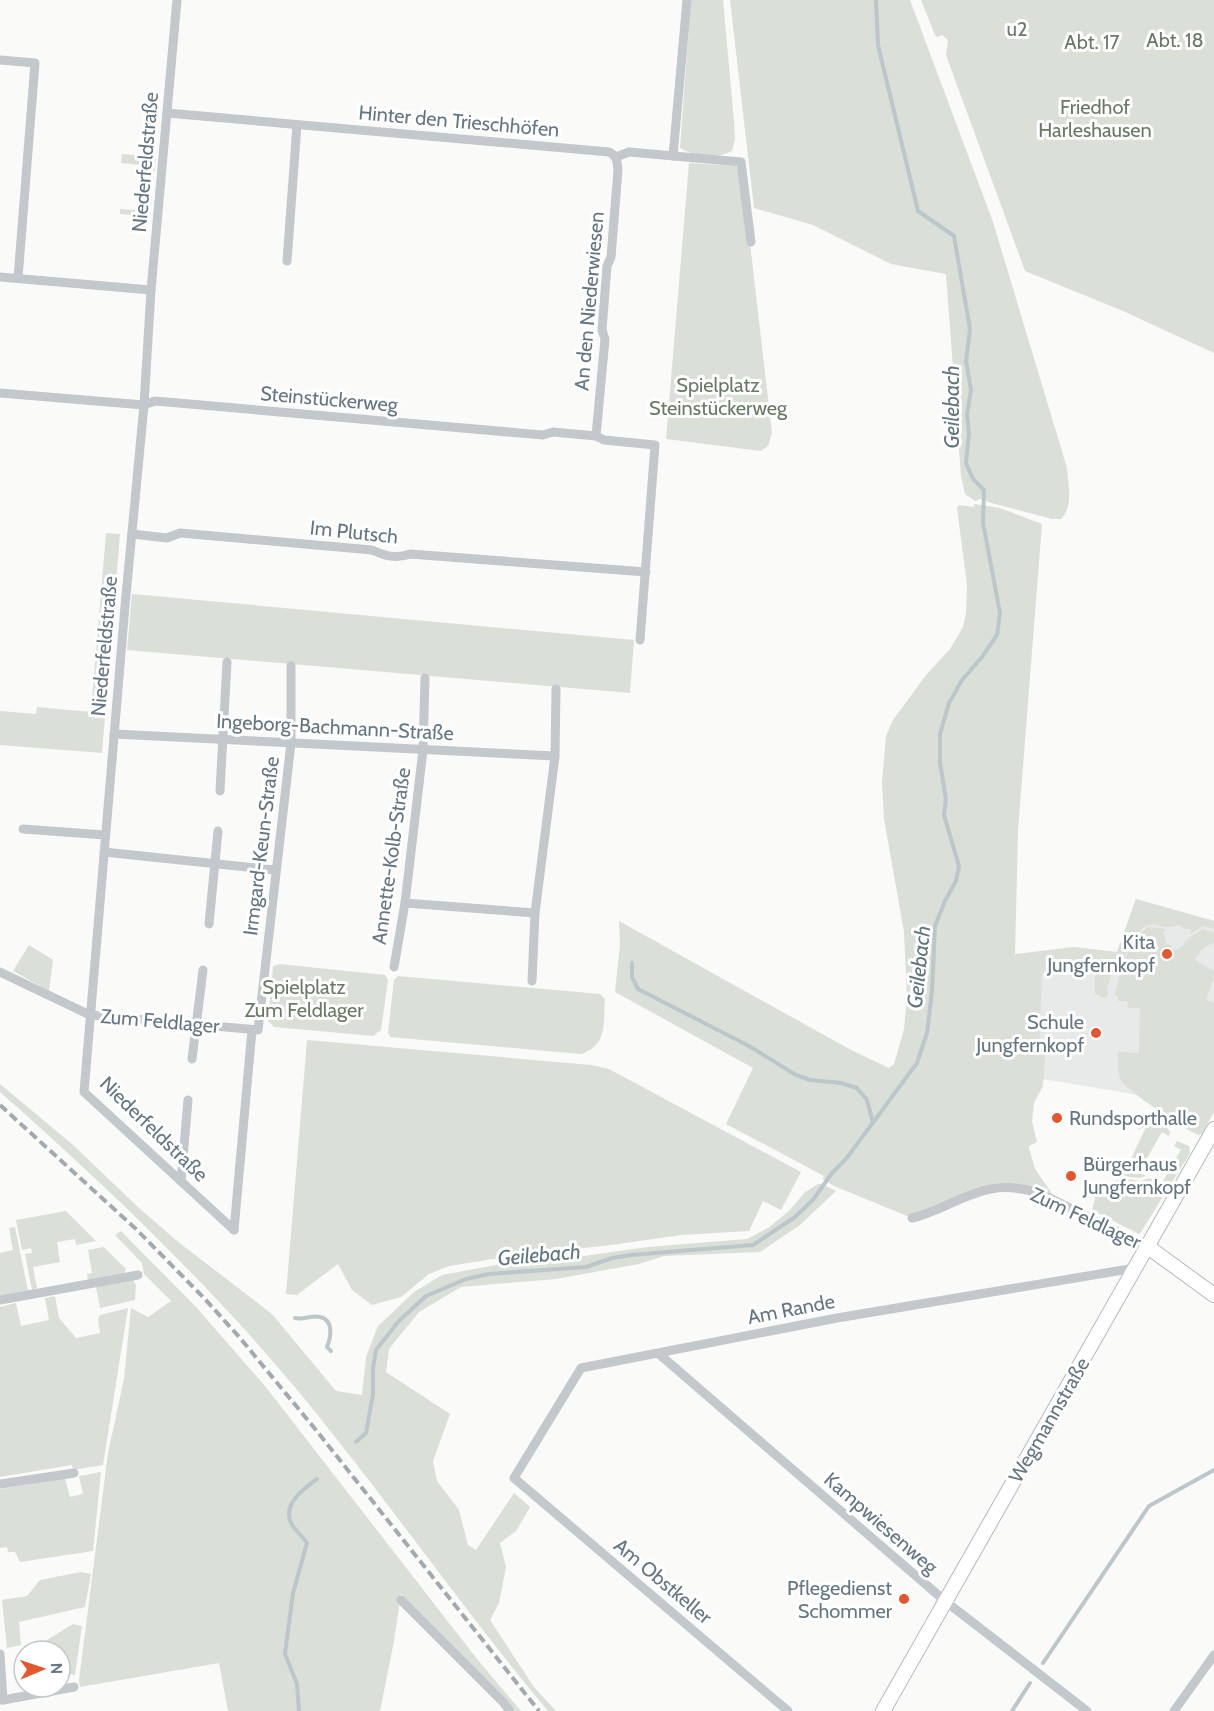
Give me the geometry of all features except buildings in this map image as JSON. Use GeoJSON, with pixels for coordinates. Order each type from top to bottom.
{"type":"FeatureCollection","features":[{"type":"Feature","properties":{"kind":"street","name":"Niederfeldstraße"},"geometry":{"type":"LineString","coordinates":[[177,0],[84,1092],[234,1230]]}},
{"type":"Feature","properties":{"kind":"street"},"geometry":{"type":"LineString","coordinates":[[673,156],[687,0]]}},
{"type":"Feature","properties":{"kind":"street"},"geometry":{"type":"LineString","coordinates":[[0,60],[35,63],[18,279]]}},
{"type":"Feature","properties":{"kind":"street","name":"Hinter den Trieschhöfen"},"geometry":{"type":"LineString","coordinates":[[167,113],[609,152],[616,158],[628,152],[741,162],[751,242]]}},
{"type":"Feature","properties":{"kind":"street"},"geometry":{"type":"LineString","coordinates":[[287,261],[297,125]]}},
{"type":"Feature","properties":{"kind":"street","name":"An den Niederwiesen"},"geometry":{"type":"LineString","coordinates":[[596,436],[605,339],[602,330],[607,266],[611,257],[618,170],[616,158]]}},
{"type":"Feature","properties":{"kind":"street"},"geometry":{"type":"LineString","coordinates":[[0,277],[151,290]]}},
{"type":"Feature","properties":{"kind":"street","name":"Steinstückerweg"},"geometry":{"type":"LineString","coordinates":[[0,393],[144,405],[155,401],[543,435],[553,432],[655,445],[646,572]]}},
{"type":"Feature","properties":{"kind":"street","name":"Im Plutsch"},"geometry":{"type":"LineString","coordinates":[[132,534],[167,538],[180,533],[372,550],[384,556],[402,557],[410,554],[646,572]]}},
{"type":"Feature","properties":{"kind":"street"},"geometry":{"type":"LineString","coordinates":[[640,640],[646,572]]}},
{"type":"Feature","properties":{"kind":"street"},"geometry":{"type":"LineString","coordinates":[[220,791],[227,662]]}},
{"type":"Feature","properties":{"kind":"street","name":"Irmgard-Keun-Straße"},"geometry":{"type":"LineString","coordinates":[[234,1230],[255,1030],[291,743],[291,666]]}},
{"type":"Feature","properties":{"kind":"street","name":"Annette-Kolb-Straße"},"geometry":{"type":"LineString","coordinates":[[394,967],[405,903],[423,750],[425,678]]}},
{"type":"Feature","properties":{"kind":"street"},"geometry":{"type":"LineString","coordinates":[[532,981],[535,914],[555,756],[556,689]]}},
{"type":"Feature","properties":{"kind":"street","name":"Ingeborg-Bachmann-Straße"},"geometry":{"type":"LineString","coordinates":[[114,734],[555,756]]}},
{"type":"Feature","properties":{"kind":"street"},"geometry":{"type":"LineString","coordinates":[[23,829],[105,835]]}},
{"type":"Feature","properties":{"kind":"street"},"geometry":{"type":"LineString","coordinates":[[209,924],[218,831]]}},
{"type":"Feature","properties":{"kind":"street"},"geometry":{"type":"LineString","coordinates":[[104,852],[276,870]]}},
{"type":"Feature","properties":{"kind":"street"},"geometry":{"type":"LineString","coordinates":[[405,903],[535,914]]}},
{"type":"Feature","properties":{"kind":"street"},"geometry":{"type":"LineString","coordinates":[[192,1059],[203,970]]}},
{"type":"Feature","properties":{"kind":"street","name":"Zum Feldlager"},"geometry":{"type":"LineString","coordinates":[[0,972],[90,1015],[255,1030]]}},
{"type":"Feature","properties":{"kind":"street"},"geometry":{"type":"LineString","coordinates":[[181,1181],[188,1100]]}},
{"type":"Feature","properties":{"kind":"street","name":"Wegmannstraße"},"geometry":{"type":"LineString","coordinates":[[883,1711],[1214,1129]]}},
{"type":"Feature","properties":{"kind":"street","name":"Zum Feldlager"},"geometry":{"type":"LineString","coordinates":[[912,1218],[925,1215],[991,1188],[1024,1189],[1042,1194],[1148,1247],[1214,1295]]}},
{"type":"Feature","properties":{"kind":"street","name":"Am Rande"},"geometry":{"type":"LineString","coordinates":[[514,1478],[581,1368],[837,1318],[1135,1268]]}},
{"type":"Feature","properties":{"kind":"street"},"geometry":{"type":"LineString","coordinates":[[0,1300],[138,1275]]}},
{"type":"Feature","properties":{"kind":"street","name":"Kampwiesenweg"},"geometry":{"type":"LineString","coordinates":[[659,1354],[945,1601],[1087,1711]]}},
{"type":"Feature","properties":{"kind":"street"},"geometry":{"type":"LineString","coordinates":[[0,1484],[74,1473]]}},
{"type":"Feature","properties":{"kind":"street","name":"Am Obstkeller"},"geometry":{"type":"LineString","coordinates":[[514,1478],[788,1711]]}},
{"type":"Feature","properties":{"kind":"street"},"geometry":{"type":"LineString","coordinates":[[401,1600],[510,1711]]}},
{"type":"Feature","properties":{"kind":"street"},"geometry":{"type":"LineString","coordinates":[[0,1654],[1,1700],[74,1687]]}},
{"type":"Feature","properties":{"kind":"street"},"geometry":{"type":"LineString","coordinates":[[1174,1711],[1214,1655]]}},
{"type":"Feature","properties":{"kind":"shaded area","name":"Schule Jungfernkopf"},"geometry":{"type":"Polygon","coordinates":[[[1136,899],[1214,921],[1214,1010],[1138,1095],[1031,1077],[1033,970],[1073,947],[1117,952],[1136,899]]]}},
{"type":"Feature","properties":{"kind":"green space"},"geometry":{"type":"Polygon","coordinates":[[[691,0],[723,0],[735,139],[732,151],[726,154],[699,155],[680,148],[691,0]]]}},
{"type":"Feature","properties":{"kind":"green space"},"geometry":{"type":"Polygon","coordinates":[[[730,0],[910,0],[993,222],[1067,468],[1069,501],[1068,508],[1061,519],[1052,519],[988,502],[983,498],[975,501],[965,494],[961,476],[946,274],[891,264],[813,225],[754,208],[730,0]]]}},
{"type":"Feature","properties":{"kind":"green space","name":"Friedhof Harleshausen"},"geometry":{"type":"Polygon","coordinates":[[[921,0],[1214,0],[1214,353],[1123,311],[1025,271],[946,55],[948,40],[942,35],[937,37],[935,35],[921,0]]]}},
{"type":"Feature","properties":{"kind":"green space"},"geometry":{"type":"Polygon","coordinates":[[[122,154],[156,157],[153,182],[139,180],[140,165],[121,163],[122,154]]]}},
{"type":"Feature","properties":{"kind":"green space","name":"Spielplatz Steinstückerweg"},"geometry":{"type":"Polygon","coordinates":[[[689,163],[736,166],[742,174],[772,433],[768,446],[761,451],[666,439],[689,163]]]}},
{"type":"Feature","properties":{"kind":"green space"},"geometry":{"type":"Polygon","coordinates":[[[139,192],[152,193],[150,217],[120,214],[120,209],[137,210],[139,192]]]}},
{"type":"Feature","properties":{"kind":"green space"},"geometry":{"type":"Polygon","coordinates":[[[974,504],[1000,508],[1042,524],[1018,830],[1015,954],[1073,947],[1117,952],[1136,899],[1214,921],[1214,929],[1203,926],[1190,934],[1191,929],[1184,929],[1180,925],[1165,927],[1150,925],[1142,928],[1118,967],[1110,971],[1111,977],[1106,998],[1095,994],[1095,970],[1077,969],[1077,973],[1042,973],[1039,1053],[1045,1053],[1043,1086],[1034,1103],[1032,1121],[1037,1142],[1029,1148],[1035,1169],[1053,1195],[1041,1188],[1007,1187],[912,1218],[834,1186],[823,1179],[824,1176],[726,1124],[753,1068],[615,992],[620,945],[619,921],[851,1050],[889,1068],[894,1064],[904,1029],[907,998],[904,932],[884,819],[882,782],[886,736],[893,720],[926,675],[950,649],[963,627],[967,585],[957,508],[959,505],[974,507],[974,504]]]}},
{"type":"Feature","properties":{"kind":"green space"},"geometry":{"type":"Polygon","coordinates":[[[106,533],[120,534],[102,753],[0,745],[0,711],[36,714],[37,707],[91,712],[106,533]]]}},
{"type":"Feature","properties":{"kind":"green space"},"geometry":{"type":"Polygon","coordinates":[[[132,594],[634,640],[630,693],[127,650],[132,594]]]}},
{"type":"Feature","properties":{"kind":"green space"},"geometry":{"type":"Polygon","coordinates":[[[1148,927],[1166,929],[1163,933],[1167,944],[1173,946],[1169,948],[1176,950],[1202,929],[1214,932],[1214,943],[1203,949],[1195,960],[1214,971],[1206,1000],[1214,1003],[1214,1112],[1202,1134],[1199,1135],[1134,1093],[1121,1080],[1119,1074],[1118,1052],[1139,1053],[1140,1008],[1128,1008],[1127,1001],[1118,1001],[1118,996],[1115,996],[1122,968],[1130,949],[1148,927]]]}},
{"type":"Feature","properties":{"kind":"green space"},"geometry":{"type":"Polygon","coordinates":[[[29,945],[53,960],[49,991],[13,971],[29,945]]]}},
{"type":"Feature","properties":{"kind":"green space","name":"Spielplatz Zum Feldlager"},"geometry":{"type":"Polygon","coordinates":[[[280,964],[385,975],[388,980],[381,1030],[373,1036],[274,1027],[268,1021],[273,966],[280,964]]]}},
{"type":"Feature","properties":{"kind":"green space"},"geometry":{"type":"Polygon","coordinates":[[[398,976],[600,994],[605,999],[604,1025],[596,1045],[581,1054],[390,1037],[388,1033],[394,980],[398,976]]]}},
{"type":"Feature","properties":{"kind":"green space"},"geometry":{"type":"Polygon","coordinates":[[[307,1040],[591,1065],[609,1069],[801,1172],[781,1210],[763,1201],[749,1231],[681,1235],[449,1266],[429,1274],[401,1297],[372,1305],[352,1290],[338,1264],[297,1295],[286,1294],[307,1040]]]}},
{"type":"Feature","properties":{"kind":"green space"},"geometry":{"type":"Polygon","coordinates":[[[0,1084],[72,1144],[177,1241],[272,1314],[336,1391],[362,1395],[366,1357],[378,1326],[414,1292],[442,1275],[512,1262],[747,1239],[768,1228],[790,1210],[805,1192],[818,1184],[836,1191],[800,1225],[760,1252],[664,1256],[639,1264],[556,1279],[461,1287],[419,1312],[389,1349],[386,1372],[450,1414],[433,1461],[437,1481],[459,1510],[468,1545],[476,1550],[514,1493],[530,1507],[516,1531],[500,1543],[506,1567],[499,1603],[490,1620],[534,1687],[556,1711],[548,1711],[327,1426],[260,1347],[153,1234],[0,1092],[0,1084]]]}},
{"type":"Feature","properties":{"kind":"green space"},"geometry":{"type":"Polygon","coordinates":[[[1139,1115],[1145,1117],[1147,1122],[1150,1116],[1165,1125],[1170,1132],[1169,1136],[1162,1132],[1139,1172],[1146,1176],[1139,1178],[1123,1176],[1146,1127],[1139,1129],[1134,1125],[1134,1118],[1139,1115]]]}},
{"type":"Feature","properties":{"kind":"green space"},"geometry":{"type":"Polygon","coordinates":[[[1177,1141],[1189,1146],[1190,1153],[1139,1234],[1092,1210],[1101,1187],[1122,1178],[1140,1181],[1149,1178],[1155,1181],[1147,1195],[1153,1198],[1181,1150],[1174,1146],[1177,1141]]]}},
{"type":"Feature","properties":{"kind":"green space"},"geometry":{"type":"Polygon","coordinates":[[[66,1211],[96,1241],[76,1245],[75,1239],[57,1242],[60,1262],[33,1267],[37,1288],[32,1290],[25,1254],[32,1253],[31,1248],[22,1250],[16,1220],[66,1211]]]}},
{"type":"Feature","properties":{"kind":"green space"},"geometry":{"type":"Polygon","coordinates":[[[15,1227],[28,1291],[0,1296],[0,1253],[13,1250],[9,1228],[15,1227]]]}},
{"type":"Feature","properties":{"kind":"green space"},"geometry":{"type":"Polygon","coordinates":[[[121,1231],[196,1307],[265,1386],[477,1659],[521,1711],[516,1711],[401,1594],[380,1711],[228,1711],[219,1663],[80,1687],[79,1680],[108,1453],[124,1379],[131,1308],[148,1317],[171,1301],[144,1274],[142,1263],[115,1235],[121,1231]]]}},
{"type":"Feature","properties":{"kind":"green space"},"geometry":{"type":"Polygon","coordinates":[[[104,1247],[126,1269],[124,1273],[88,1280],[87,1274],[92,1273],[88,1250],[104,1247]]]}},
{"type":"Feature","properties":{"kind":"green space"},"geometry":{"type":"Polygon","coordinates":[[[133,1280],[136,1285],[135,1300],[100,1308],[96,1287],[133,1280]]]}},
{"type":"Feature","properties":{"kind":"green space"},"geometry":{"type":"Polygon","coordinates":[[[55,1296],[59,1318],[76,1338],[100,1333],[98,1319],[100,1315],[128,1308],[103,1465],[73,1470],[72,1465],[0,1477],[0,1307],[16,1303],[21,1326],[49,1320],[45,1298],[55,1296]]]}},
{"type":"Feature","properties":{"kind":"green space"},"geometry":{"type":"Polygon","coordinates":[[[101,1472],[93,1551],[20,1562],[15,1552],[8,1552],[7,1547],[0,1548],[0,1489],[65,1478],[70,1497],[83,1494],[79,1476],[101,1472]]]}},
{"type":"Feature","properties":{"kind":"green space"},"geometry":{"type":"Polygon","coordinates":[[[81,1572],[91,1574],[85,1607],[19,1622],[20,1639],[12,1639],[12,1647],[7,1648],[2,1600],[27,1596],[40,1580],[81,1572]]]}},
{"type":"Feature","properties":{"kind":"green space"},"geometry":{"type":"Polygon","coordinates":[[[73,1624],[82,1626],[75,1675],[72,1674],[72,1639],[49,1639],[73,1624]]]}},
{"type":"Feature","properties":{"kind":"waterway","name":"Geilebach"},"geometry":{"type":"LineString","coordinates":[[356,1442],[366,1433],[373,1394],[376,1350],[398,1322],[426,1296],[466,1279],[489,1274],[586,1267],[612,1258],[631,1255],[753,1245],[795,1217],[813,1200],[917,1063],[927,1033],[932,991],[935,926],[956,881],[959,866],[944,815],[946,799],[940,763],[940,734],[949,703],[962,680],[997,635],[1000,613],[983,523],[984,490],[973,479],[966,463],[969,433],[967,414],[971,390],[966,361],[970,329],[954,236],[918,211],[878,45],[876,0]]}},
{"type":"Feature","properties":{"kind":"waterway"},"geometry":{"type":"LineString","coordinates":[[632,963],[632,977],[638,989],[749,1046],[796,1075],[810,1080],[841,1083],[857,1088],[867,1100],[873,1123]]}},
{"type":"Feature","properties":{"kind":"waterway"},"geometry":{"type":"LineString","coordinates":[[295,1318],[317,1317],[328,1322],[330,1339],[327,1347],[331,1351]]}},
{"type":"Feature","properties":{"kind":"waterway"},"geometry":{"type":"LineString","coordinates":[[1043,1663],[1149,1506],[1214,1470]]}},
{"type":"Feature","properties":{"kind":"waterway","name":"Geilebach"},"geometry":{"type":"LineString","coordinates":[[299,1711],[297,1684],[285,1654],[293,1593],[307,1543],[292,1525],[289,1511],[295,1498],[317,1479]]}},
{"type":"Feature","properties":{"kind":"waterway"},"geometry":{"type":"LineString","coordinates":[[1012,1711],[1030,1683]]}},
{"type":"Feature","properties":{"kind":"railway"},"geometry":{"type":"LineString","coordinates":[[0,1105],[136,1229],[240,1338],[539,1711]]}},
{"type":"Feature","properties":{"kind":"place","name":"Kita Jungfernkopf"},"geometry":{"type":"Point","coordinates":[1167,954]}},
{"type":"Feature","properties":{"kind":"place","name":"Schule Jungfernkopf"},"geometry":{"type":"Point","coordinates":[1096,1033]}},
{"type":"Feature","properties":{"kind":"place","name":"Rundsporthalle"},"geometry":{"type":"Point","coordinates":[1057,1118]}},
{"type":"Feature","properties":{"kind":"place","name":"Bürgerhaus Jungfernkopf"},"geometry":{"type":"Point","coordinates":[1071,1176]}},
{"type":"Feature","properties":{"kind":"place","name":"Pflegedienst Schommer"},"geometry":{"type":"Point","coordinates":[904,1599]}},
{"type":"Feature","properties":{"kind":"park label","name":"u2"},"geometry":{"type":"Point","coordinates":[1017,29]}},
{"type":"Feature","properties":{"kind":"park label","name":"Abt. 18"},"geometry":{"type":"Point","coordinates":[1175,40]}},
{"type":"Feature","properties":{"kind":"park label","name":"Abt. 17"},"geometry":{"type":"Point","coordinates":[1092,42]}}]}
